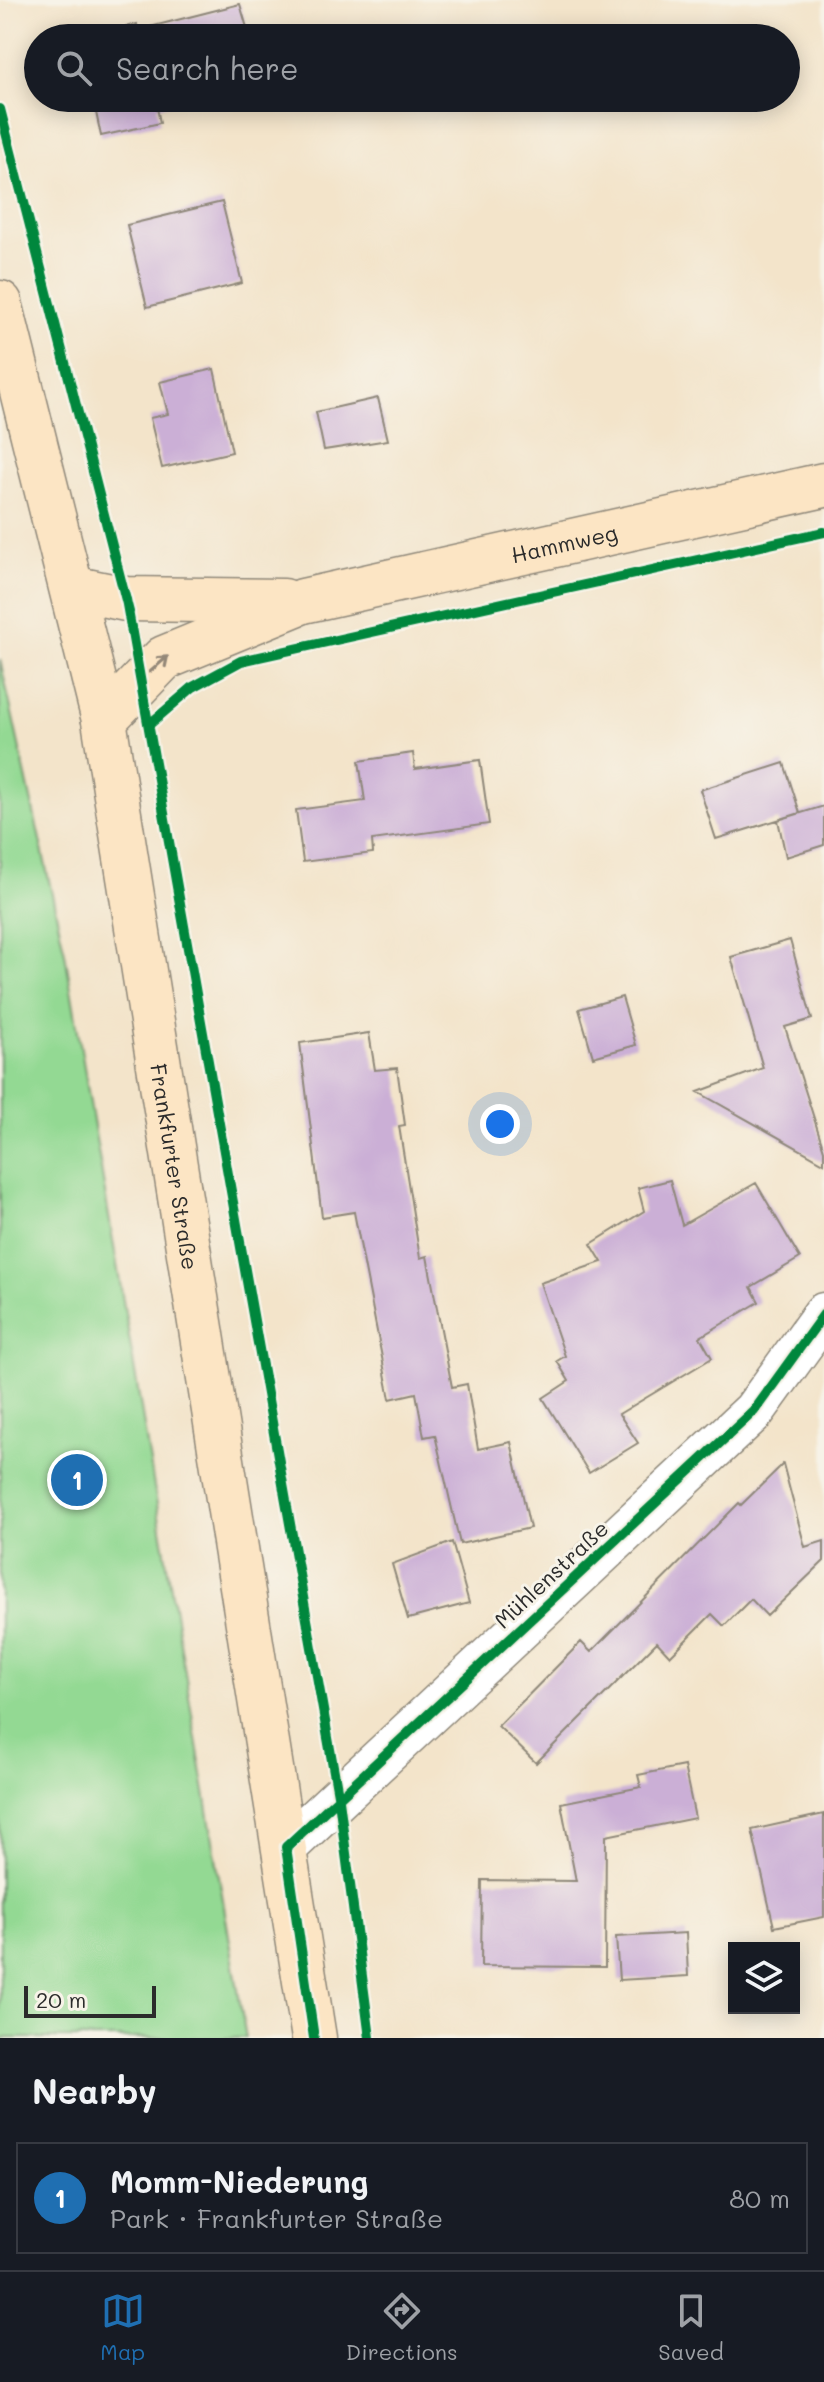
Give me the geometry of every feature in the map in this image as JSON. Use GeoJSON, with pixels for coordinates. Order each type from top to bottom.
{"type":"FeatureCollection","features":[{"type":"Feature","properties":{"kind":"main road","name":"Frankfurter Straße"},"geometry":{"type":"LineString","coordinates":[[0,303],[104,720],[286,1847],[314,2038]]}},
{"type":"Feature","properties":{"kind":"main road","name":"Hammweg"},"geometry":{"type":"LineString","coordinates":[[104,720],[164,658],[303,601],[824,485]]}},
{"type":"Feature","properties":{"kind":"main road","name":"Hammweg"},"geometry":{"type":"LineString","coordinates":[[72,588],[126,599],[303,601]]}},
{"type":"Feature","properties":{"kind":"street","name":"Mühlenstraße"},"geometry":{"type":"LineString","coordinates":[[286,1847],[754,1411],[824,1314]]}},
{"type":"Feature","properties":{"kind":"green space"},"geometry":{"type":"Polygon","coordinates":[[[0,659],[65,953],[246,2038],[0,2038],[0,659]]]}},
{"type":"Feature","properties":{"kind":"building"},"geometry":{"type":"Polygon","coordinates":[[[240,4],[246,24],[162,24],[240,4]]]}},
{"type":"Feature","properties":{"kind":"building"},"geometry":{"type":"Polygon","coordinates":[[[96,112],[158,112],[160,123],[101,136],[96,112]]]}},
{"type":"Feature","properties":{"kind":"building"},"geometry":{"type":"Polygon","coordinates":[[[222,202],[242,283],[147,307],[127,225],[222,202]]]}},
{"type":"Feature","properties":{"kind":"building"},"geometry":{"type":"Polygon","coordinates":[[[214,369],[232,452],[162,468],[150,418],[168,414],[160,382],[214,369]]]}},
{"type":"Feature","properties":{"kind":"building"},"geometry":{"type":"Polygon","coordinates":[[[378,398],[388,440],[324,450],[316,412],[378,398]]]}},
{"type":"Feature","properties":{"kind":"building"},"geometry":{"type":"Polygon","coordinates":[[[413,753],[415,769],[480,760],[489,824],[372,840],[373,853],[303,862],[296,810],[365,801],[359,761],[413,753]]]}},
{"type":"Feature","properties":{"kind":"building"},"geometry":{"type":"Polygon","coordinates":[[[784,763],[800,813],[716,839],[700,790],[784,763]]]}},
{"type":"Feature","properties":{"kind":"building"},"geometry":{"type":"Polygon","coordinates":[[[824,806],[824,845],[786,857],[778,820],[824,806]]]}},
{"type":"Feature","properties":{"kind":"building"},"geometry":{"type":"Polygon","coordinates":[[[790,940],[812,1019],[785,1027],[824,1150],[824,1163],[698,1092],[763,1068],[731,957],[790,940]]]}},
{"type":"Feature","properties":{"kind":"building"},"geometry":{"type":"Polygon","coordinates":[[[622,997],[636,1045],[593,1057],[579,1009],[622,997]]]}},
{"type":"Feature","properties":{"kind":"building"},"geometry":{"type":"Polygon","coordinates":[[[369,1033],[375,1070],[397,1068],[405,1125],[399,1126],[420,1258],[427,1256],[452,1387],[467,1384],[478,1449],[511,1442],[530,1528],[460,1544],[435,1435],[424,1437],[416,1393],[390,1399],[354,1212],[322,1217],[300,1043],[369,1033]]]}},
{"type":"Feature","properties":{"kind":"building"},"geometry":{"type":"Polygon","coordinates":[[[670,1180],[682,1225],[756,1183],[800,1258],[751,1287],[759,1302],[700,1337],[712,1358],[619,1414],[638,1443],[589,1473],[543,1398],[569,1381],[557,1361],[565,1356],[540,1283],[602,1262],[591,1244],[644,1211],[638,1188],[670,1180]]]}},
{"type":"Feature","properties":{"kind":"building"},"geometry":{"type":"Polygon","coordinates":[[[783,1464],[805,1547],[824,1541],[824,1561],[767,1616],[751,1599],[724,1626],[712,1614],[670,1656],[657,1642],[536,1763],[498,1726],[581,1642],[591,1652],[739,1503],[741,1505],[783,1464]]]}},
{"type":"Feature","properties":{"kind":"building"},"geometry":{"type":"Polygon","coordinates":[[[452,1542],[469,1603],[408,1619],[392,1564],[452,1542]]]}},
{"type":"Feature","properties":{"kind":"building"},"geometry":{"type":"Polygon","coordinates":[[[684,1766],[695,1818],[606,1836],[605,1967],[481,1966],[482,1880],[576,1881],[561,1803],[641,1787],[638,1775],[684,1766]]]}},
{"type":"Feature","properties":{"kind":"building"},"geometry":{"type":"Polygon","coordinates":[[[824,1814],[824,1917],[774,1927],[752,1830],[824,1814]]]}},
{"type":"Feature","properties":{"kind":"building"},"geometry":{"type":"Polygon","coordinates":[[[686,1933],[688,1976],[619,1980],[616,1937],[686,1933]]]}},
{"type":"Feature","properties":{"kind":"cycle path"},"geometry":{"type":"LineString","coordinates":[[0,109],[129,612]]}},
{"type":"Feature","properties":{"kind":"cycle path"},"geometry":{"type":"LineString","coordinates":[[151,723],[193,687],[241,661],[824,532]]}},
{"type":"Feature","properties":{"kind":"cycle path"},"geometry":{"type":"LineString","coordinates":[[126,599],[339,1800],[370,2038]]}},
{"type":"Feature","properties":{"kind":"cycle path"},"geometry":{"type":"LineString","coordinates":[[314,2038],[286,1847],[754,1411],[824,1314]]}},
{"type":"Feature","properties":{"kind":"place","name":"Momm-Niederung"},"geometry":{"type":"Point","coordinates":[77,1480]}}]}
